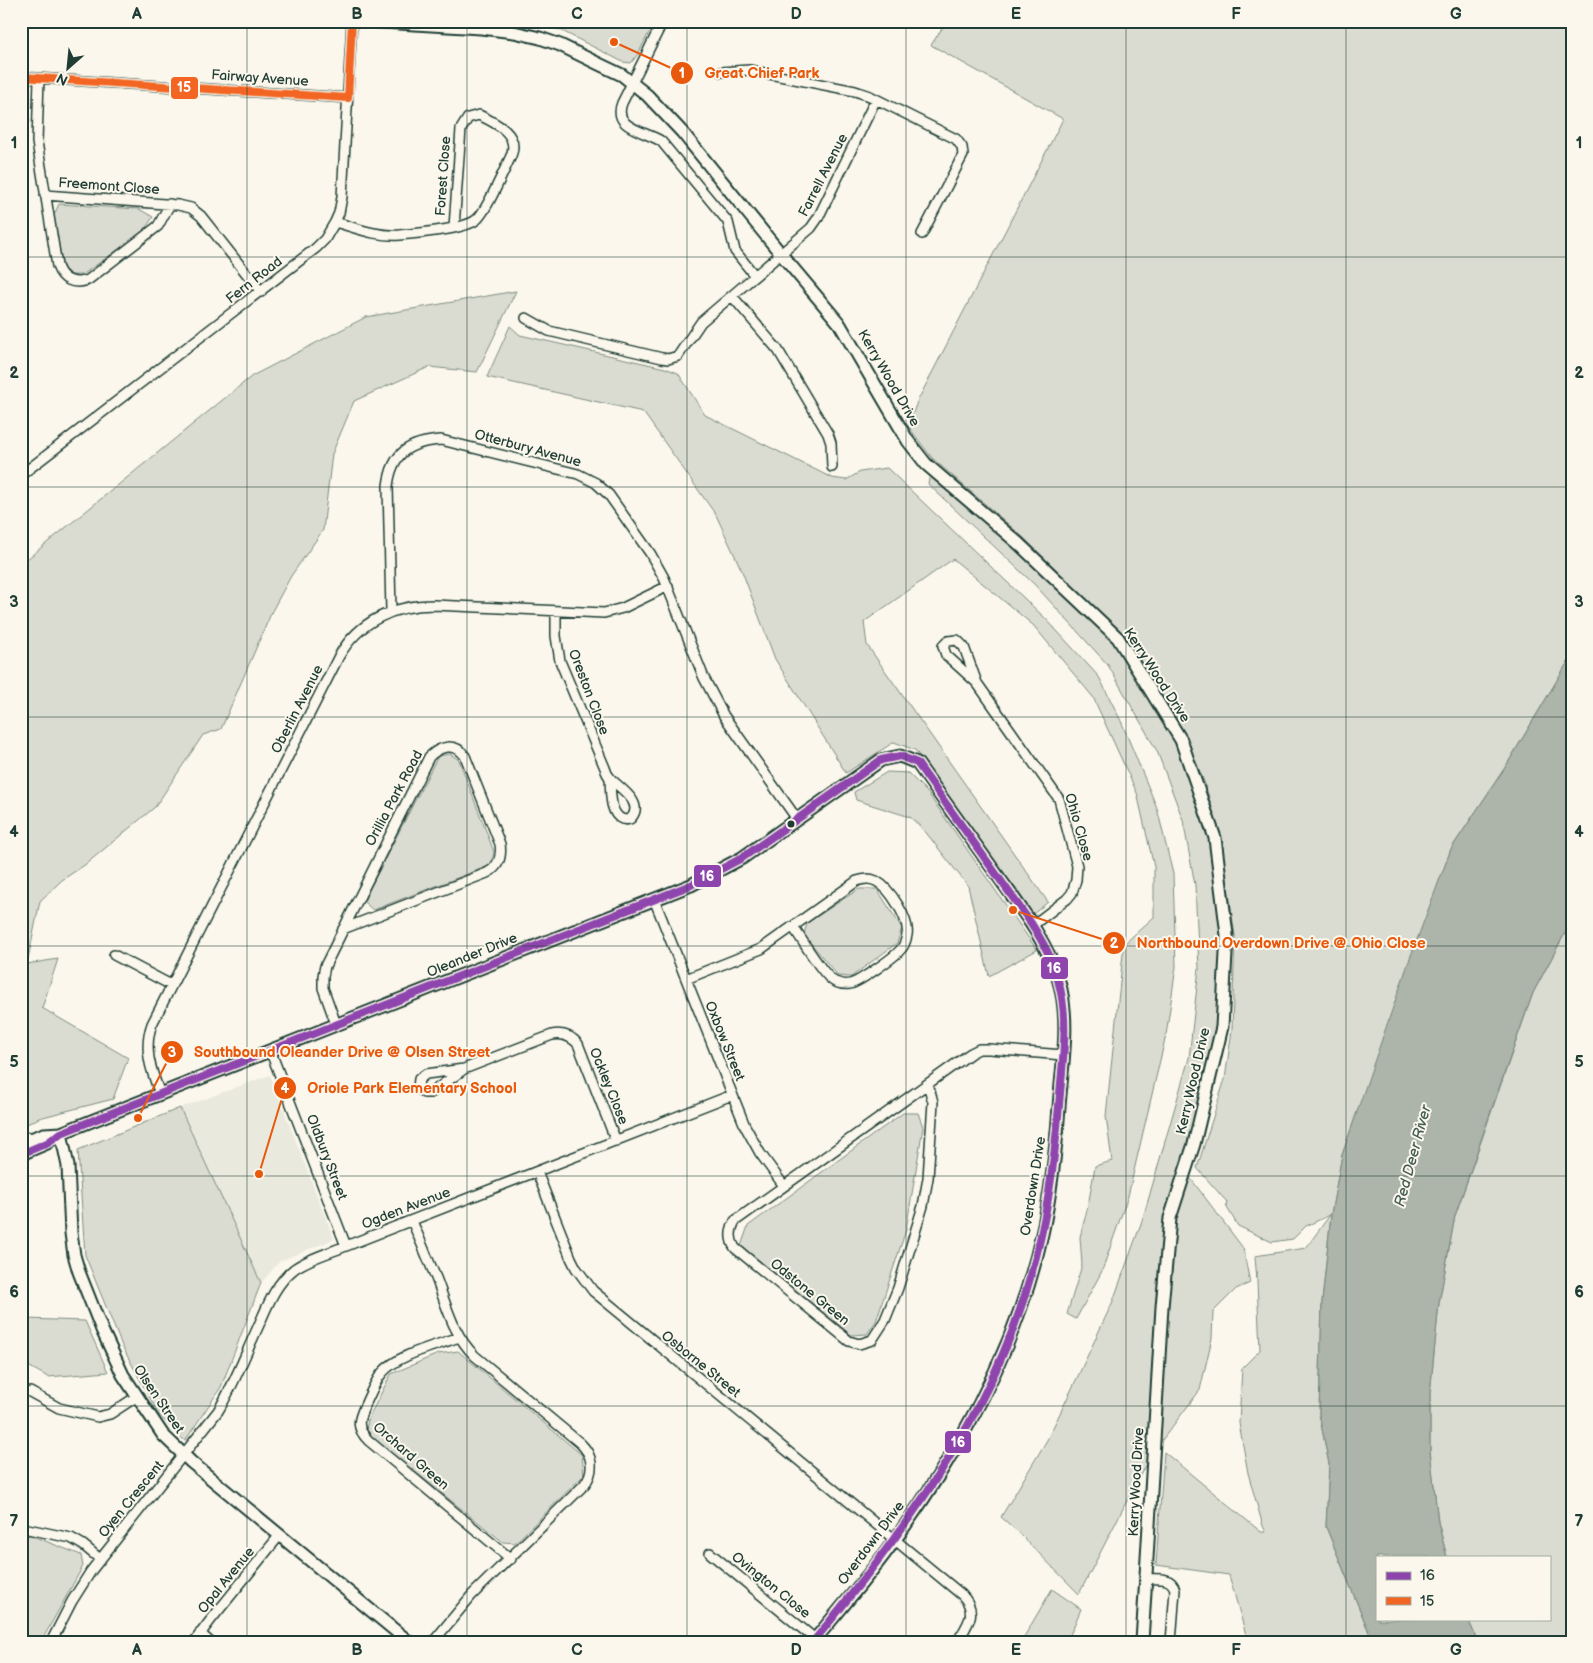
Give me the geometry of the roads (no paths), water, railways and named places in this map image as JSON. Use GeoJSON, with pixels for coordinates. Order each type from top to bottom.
{"type":"FeatureCollection","features":[{"type":"Feature","properties":{"kind":"street","name":"Fern Road"},"geometry":{"type":"LineString","coordinates":[[21,475],[320,245],[335,222],[342,197],[352,21]]}},
{"type":"Feature","properties":{"kind":"street","name":"Kerry Wood Drive"},"geometry":{"type":"LineString","coordinates":[[365,21],[481,28],[514,32],[560,45],[601,64],[632,82],[654,101],[682,132],[839,323],[908,441],[926,464],[1018,543],[1118,638],[1181,740],[1215,838],[1227,934],[1222,1027],[1194,1144],[1170,1218],[1162,1308],[1142,1642]]}},
{"type":"Feature","properties":{"kind":"street"},"geometry":{"type":"LineString","coordinates":[[663,21],[620,108],[621,119],[625,124],[661,141],[728,222],[735,251],[755,276]]}},
{"type":"Feature","properties":{"kind":"street"},"geometry":{"type":"LineString","coordinates":[[722,72],[748,70],[855,92],[876,99],[956,139],[962,147],[963,155],[961,161],[922,234]]}},
{"type":"Feature","properties":{"kind":"street","name":"Fairway Avenue"},"geometry":{"type":"LineString","coordinates":[[21,77],[348,98]]}},
{"type":"Feature","properties":{"kind":"street","name":"Freemont Close"},"geometry":{"type":"LineString","coordinates":[[39,79],[36,137],[58,269],[66,279],[77,283],[88,280],[154,229],[170,204]]}},
{"type":"Feature","properties":{"kind":"street","name":"Farrell Avenue"},"geometry":{"type":"LineString","coordinates":[[526,318],[549,331],[668,359],[678,356],[701,322],[806,233],[818,218],[876,99]]}},
{"type":"Feature","properties":{"kind":"street","name":"Forest Close"},"geometry":{"type":"LineString","coordinates":[[335,222],[394,236],[454,227],[467,225],[474,221],[480,216],[513,152],[513,144],[509,135],[502,128],[479,116],[474,115],[464,120],[461,129],[454,227]]}},
{"type":"Feature","properties":{"kind":"street","name":"Freemont Close"},"geometry":{"type":"LineString","coordinates":[[45,195],[170,204],[191,208],[201,216],[261,292]]}},
{"type":"Feature","properties":{"kind":"street"},"geometry":{"type":"LineString","coordinates":[[732,296],[778,350],[828,434],[831,443],[832,467]]}},
{"type":"Feature","properties":{"kind":"street","name":"Otterbury Avenue"},"geometry":{"type":"LineString","coordinates":[[392,611],[388,520],[389,477],[392,468],[404,451],[416,443],[441,440],[558,468],[578,474],[596,483],[618,506],[650,553],[668,586],[704,678],[717,704],[797,819]]}},
{"type":"Feature","properties":{"kind":"street","name":"Oberlin Avenue"},"geometry":{"type":"LineString","coordinates":[[160,1094],[148,1059],[148,1039],[152,1024],[344,648],[365,626],[380,616],[412,606],[434,605],[608,612],[623,608],[668,586]]}},
{"type":"Feature","properties":{"kind":"street","name":"Oreston Close"},"geometry":{"type":"LineString","coordinates":[[556,611],[556,636],[560,661],[599,758],[610,779]]}},
{"type":"Feature","properties":{"kind":"street","name":"Ohio Close"},"geometry":{"type":"LineString","coordinates":[[977,683],[964,647],[957,640],[948,641],[943,646],[946,655],[977,683],[1057,794],[1076,858],[1077,873],[1072,893],[1033,925]]}},
{"type":"Feature","properties":{"kind":"street","name":"Orillia Park Road"},"geometry":{"type":"LineString","coordinates":[[336,1024],[324,995],[323,976],[328,959],[343,929],[429,757],[434,752],[446,747],[452,747],[462,752],[500,844],[501,854],[496,866],[487,873],[343,929]]}},
{"type":"Feature","properties":{"kind":"street","name":"Overdown Drive"},"geometry":{"type":"LineString","coordinates":[[814,1640],[895,1540],[931,1487],[972,1419],[998,1366],[1016,1322],[1037,1255],[1047,1208],[1057,1134],[1063,1056],[1065,1014],[1058,980],[1049,955],[1033,925],[917,763],[900,756],[881,760],[872,766]]}},
{"type":"Feature","properties":{"kind":"street","name":"Oleander Drive"},"geometry":{"type":"LineString","coordinates":[[23,1147],[47,1143],[61,1132],[691,885],[751,852],[872,766]]}},
{"type":"Feature","properties":{"kind":"street"},"geometry":{"type":"LineString","coordinates":[[686,979],[753,953],[772,942],[793,927],[857,882],[867,879],[879,883],[887,892],[904,915],[908,934],[904,945],[897,953],[857,981],[847,984],[836,982],[828,976],[793,927]]}},
{"type":"Feature","properties":{"kind":"street","name":"Oxbow Street"},"geometry":{"type":"LineString","coordinates":[[654,899],[732,1095],[753,1141],[784,1186]]}},
{"type":"Feature","properties":{"kind":"street"},"geometry":{"type":"LineString","coordinates":[[114,955],[171,985]]}},
{"type":"Feature","properties":{"kind":"street","name":"Ockley Close"},"geometry":{"type":"LineString","coordinates":[[464,1069],[431,1093],[424,1093],[418,1087],[419,1079],[426,1074],[464,1069],[552,1035],[569,1036],[578,1044],[616,1141]]}},
{"type":"Feature","properties":{"kind":"street","name":"Oldbury Street"},"geometry":{"type":"LineString","coordinates":[[270,1050],[346,1246]]}},
{"type":"Feature","properties":{"kind":"street","name":"Odstone Green"},"geometry":{"type":"LineString","coordinates":[[928,1084],[933,1106],[929,1171],[923,1206],[890,1309],[872,1340],[859,1344],[849,1341],[735,1248],[730,1232],[735,1221],[966,1056],[979,1050],[1000,1050],[1063,1056]]}},
{"type":"Feature","properties":{"kind":"street","name":"Ogden Avenue"},"geometry":{"type":"LineString","coordinates":[[183,1456],[222,1404],[271,1299],[283,1280],[306,1262],[732,1095]]}},
{"type":"Feature","properties":{"kind":"street","name":"Olsen Street"},"geometry":{"type":"LineString","coordinates":[[61,1132],[68,1166],[71,1233],[76,1264],[117,1363],[136,1397],[163,1435],[183,1456],[409,1642]]}},
{"type":"Feature","properties":{"kind":"street","name":"Osborne Street"},"geometry":{"type":"LineString","coordinates":[[537,1172],[571,1258],[593,1291],[962,1595],[968,1602],[971,1612],[957,1642]]}},
{"type":"Feature","properties":{"kind":"street"},"geometry":{"type":"LineString","coordinates":[[412,1221],[459,1337],[475,1356],[580,1443],[591,1460],[591,1472],[584,1485],[469,1599],[433,1642]]}},
{"type":"Feature","properties":{"kind":"street","name":"Orchard Green"},"geometry":{"type":"LineString","coordinates":[[459,1337],[400,1359],[385,1370],[374,1385],[361,1414],[359,1424],[369,1441],[511,1559]]}},
{"type":"Feature","properties":{"kind":"street"},"geometry":{"type":"LineString","coordinates":[[30,1392],[59,1408],[98,1417],[110,1414],[136,1397]]}},
{"type":"Feature","properties":{"kind":"street","name":"Oyen Crescent"},"geometry":{"type":"LineString","coordinates":[[51,1642],[76,1593],[100,1559],[183,1456]]}},
{"type":"Feature","properties":{"kind":"street","name":"Oyen Crescent"},"geometry":{"type":"LineString","coordinates":[[21,1529],[71,1538],[100,1559]]}},
{"type":"Feature","properties":{"kind":"street","name":"Opal Avenue"},"geometry":{"type":"LineString","coordinates":[[194,1642],[279,1536]]}},
{"type":"Feature","properties":{"kind":"street","name":"Ovington Close"},"geometry":{"type":"LineString","coordinates":[[710,1553],[814,1640]]}},
{"type":"Feature","properties":{"kind":"street"},"geometry":{"type":"LineString","coordinates":[[1145,1579],[1168,1580],[1173,1584],[1175,1590],[1171,1642]]}},
{"type":"Feature","properties":{"kind":"street"},"geometry":{"type":"LineString","coordinates":[[200,1633],[210,1642]]}},
{"type":"Feature","properties":{"kind":"water","name":"Red Deer River"},"geometry":{"type":"Polygon","coordinates":[[[1572,655],[1572,920],[1533,993],[1492,1108],[1455,1216],[1439,1303],[1430,1394],[1430,1450],[1438,1522],[1447,1556],[1376,1556],[1376,1620],[1468,1620],[1478,1642],[1373,1642],[1326,1527],[1329,1464],[1319,1414],[1322,1302],[1331,1214],[1342,1155],[1410,958],[1451,849],[1506,766],[1572,655]]]}},
{"type":"Feature","properties":{"kind":"place","name":"Great Chief Park"},"geometry":{"type":"Point","coordinates":[614,42]}},
{"type":"Feature","properties":{"kind":"place","name":"Northbound Overdown Drive @ Ohio Close"},"geometry":{"type":"Point","coordinates":[1013,910]}},
{"type":"Feature","properties":{"kind":"place","name":"Southbound Oleander Drive @ Olsen Street"},"geometry":{"type":"Point","coordinates":[138,1118]}},
{"type":"Feature","properties":{"kind":"place","name":"Oriole Park Elementary School"},"geometry":{"type":"Point","coordinates":[259,1174]}}]}
